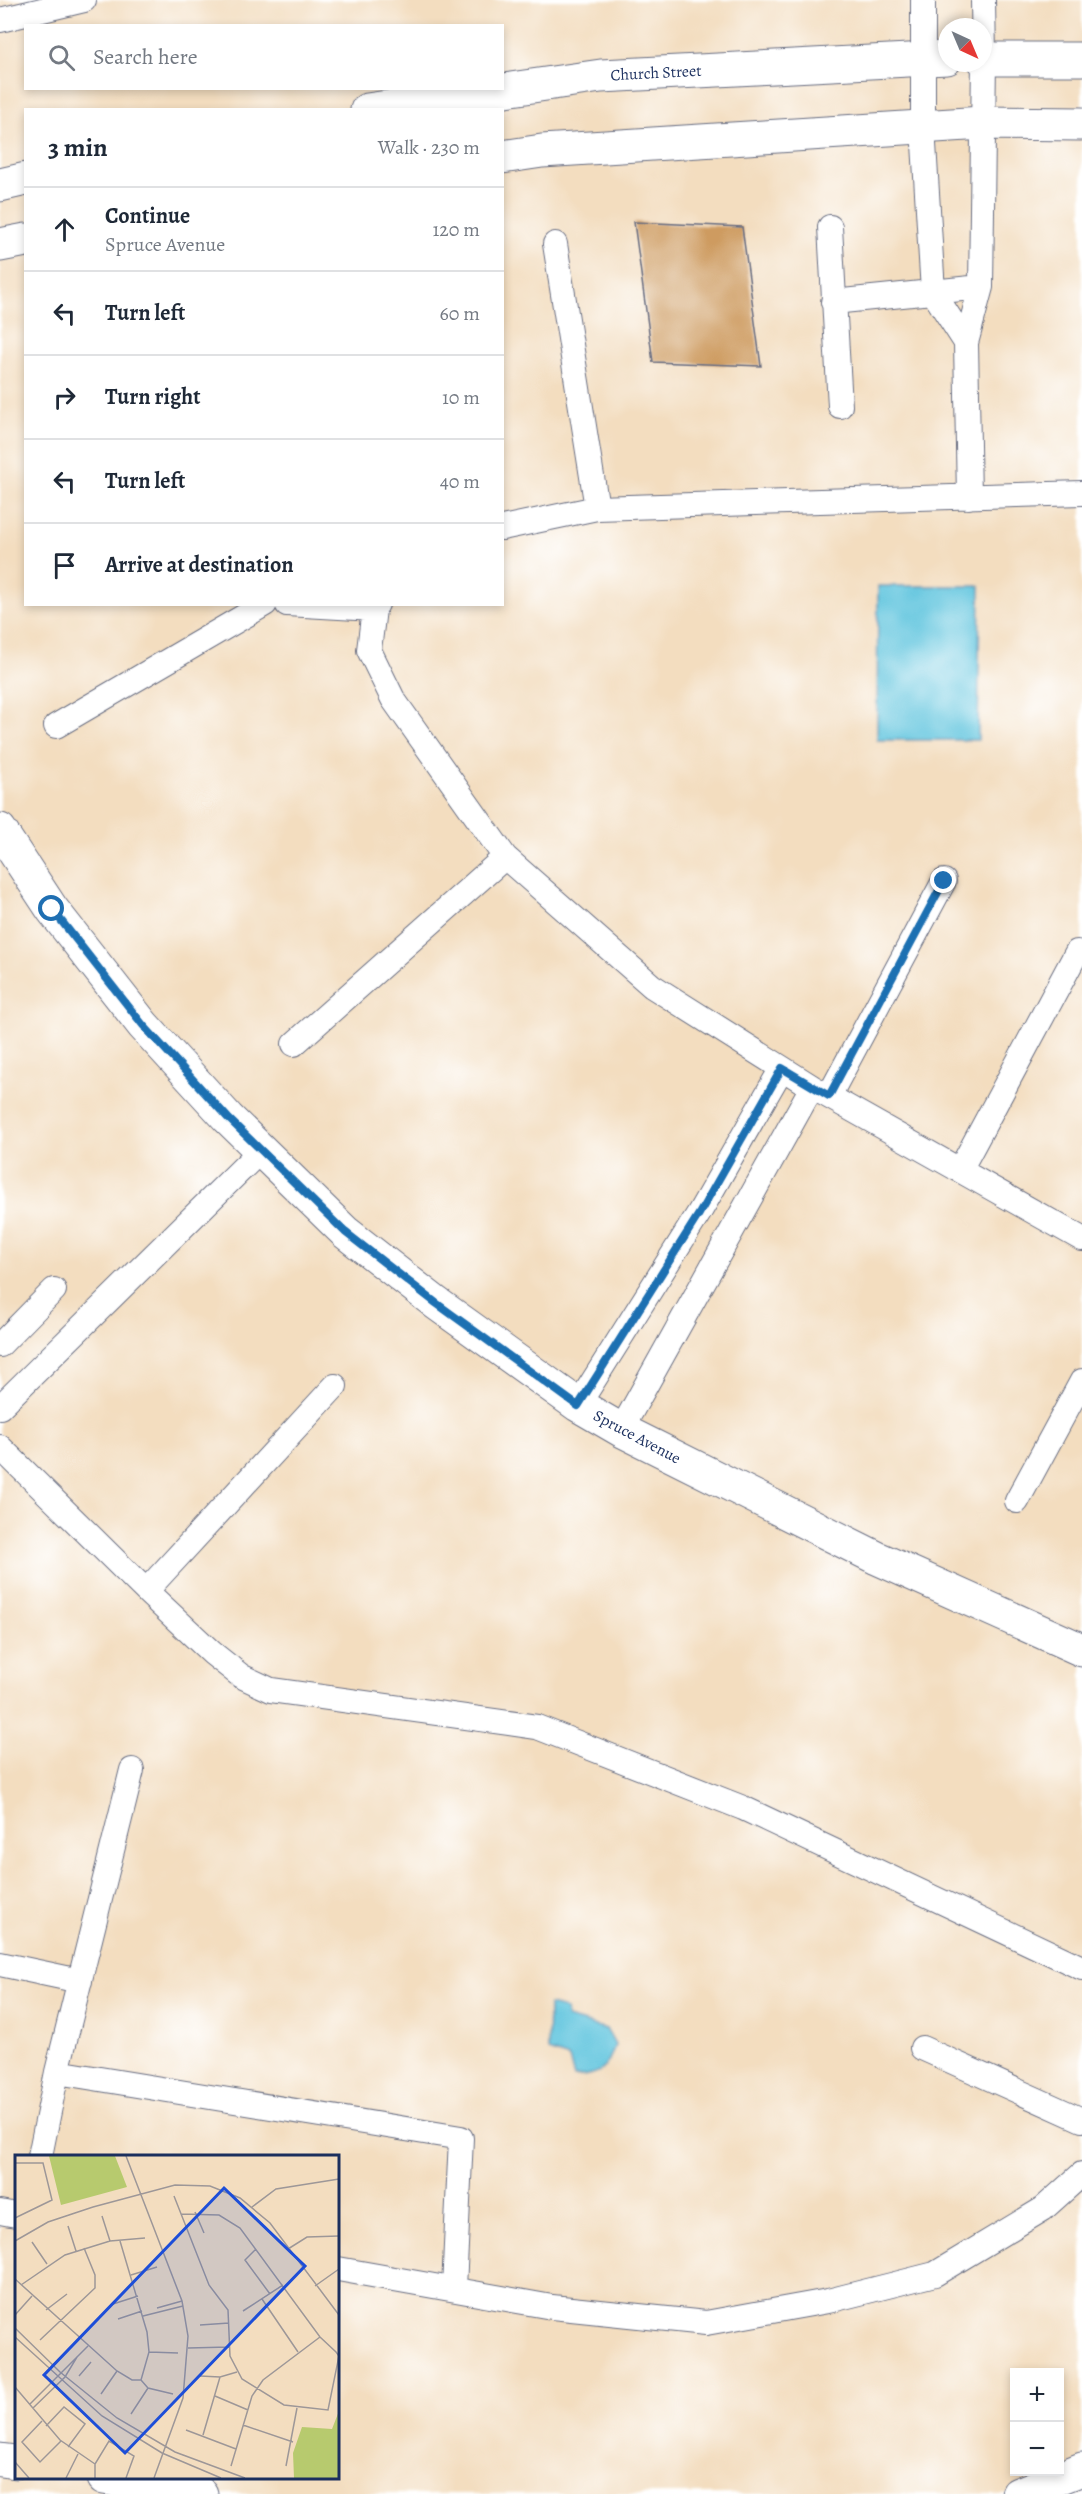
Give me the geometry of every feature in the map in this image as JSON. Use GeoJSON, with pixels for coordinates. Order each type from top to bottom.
{"type":"FeatureCollection","features":[{"type":"Feature","properties":{"kind":"street","name":"Church Street"},"geometry":{"type":"LineString","coordinates":[[381,108],[602,76],[935,58]]}},
{"type":"Feature","properties":{"kind":"street"},"geometry":{"type":"LineString","coordinates":[[992,58],[1082,59]]}},
{"type":"Feature","properties":{"kind":"street"},"geometry":{"type":"LineString","coordinates":[[504,157],[553,150],[983,123],[1082,124]]}},
{"type":"Feature","properties":{"kind":"street"},"geometry":{"type":"LineString","coordinates":[[0,185],[24,179]]}},
{"type":"Feature","properties":{"kind":"street"},"geometry":{"type":"LineString","coordinates":[[0,245],[24,240]]}},
{"type":"Feature","properties":{"kind":"street","name":"Spruce Avenue"},"geometry":{"type":"LineString","coordinates":[[0,830],[52,909],[143,1025],[228,1118],[345,1232],[436,1303],[578,1406],[621,1430],[877,1558],[1082,1650]]}},
{"type":"Feature","properties":{"kind":"street"},"geometry":{"type":"LineString","coordinates":[[0,2460],[15,2463]]}},
{"type":"Feature","properties":{"kind":"street"},"geometry":{"type":"LineString","coordinates":[[1018,2494],[1082,2469]]}},
{"type":"Feature","properties":{"kind":"street"},"geometry":{"type":"LineString","coordinates":[[110,2479],[201,2494]]}},
{"type":"Feature","properties":{"kind":"lane"},"geometry":{"type":"LineString","coordinates":[[0,20],[84,0]]}},
{"type":"Feature","properties":{"kind":"lane"},"geometry":{"type":"LineString","coordinates":[[923,0],[935,58],[923,127],[933,292],[966,343]]}},
{"type":"Feature","properties":{"kind":"lane"},"geometry":{"type":"LineString","coordinates":[[983,0],[983,18]]}},
{"type":"Feature","properties":{"kind":"lane"},"geometry":{"type":"LineString","coordinates":[[969,497],[966,343],[981,287],[984,72]]}},
{"type":"Feature","properties":{"kind":"lane"},"geometry":{"type":"LineString","coordinates":[[830,227],[840,406]]}},
{"type":"Feature","properties":{"kind":"lane"},"geometry":{"type":"LineString","coordinates":[[555,244],[597,508]]}},
{"type":"Feature","properties":{"kind":"lane"},"geometry":{"type":"LineString","coordinates":[[833,302],[981,287]]}},
{"type":"Feature","properties":{"kind":"lane"},"geometry":{"type":"LineString","coordinates":[[504,528],[597,508],[1082,494]]}},
{"type":"Feature","properties":{"kind":"lane"},"geometry":{"type":"LineString","coordinates":[[56,726],[262,606]]}},
{"type":"Feature","properties":{"kind":"lane"},"geometry":{"type":"LineString","coordinates":[[345,606],[375,607],[369,650],[393,699],[505,857],[652,986],[821,1091],[1082,1239]]}},
{"type":"Feature","properties":{"kind":"lane"},"geometry":{"type":"LineString","coordinates":[[294,1044],[505,857]]}},
{"type":"Feature","properties":{"kind":"lane"},"geometry":{"type":"LineString","coordinates":[[621,1430],[944,881]]}},
{"type":"Feature","properties":{"kind":"lane"},"geometry":{"type":"LineString","coordinates":[[960,1170],[1077,952]]}},
{"type":"Feature","properties":{"kind":"lane"},"geometry":{"type":"LineString","coordinates":[[578,1406],[699,1214],[782,1068]]}},
{"type":"Feature","properties":{"kind":"lane"},"geometry":{"type":"LineString","coordinates":[[0,1407],[261,1150]]}},
{"type":"Feature","properties":{"kind":"lane"},"geometry":{"type":"LineString","coordinates":[[0,1345],[54,1290]]}},
{"type":"Feature","properties":{"kind":"lane"},"geometry":{"type":"LineString","coordinates":[[1017,1501],[1082,1381]]}},
{"type":"Feature","properties":{"kind":"lane"},"geometry":{"type":"LineString","coordinates":[[146,1592],[335,1386]]}},
{"type":"Feature","properties":{"kind":"lane"},"geometry":{"type":"LineString","coordinates":[[0,1447],[146,1592],[241,1676],[270,1690],[537,1727],[743,1808],[1082,1968]]}},
{"type":"Feature","properties":{"kind":"lane"},"geometry":{"type":"LineString","coordinates":[[40,2155],[57,2072],[132,1770]]}},
{"type":"Feature","properties":{"kind":"lane"},"geometry":{"type":"LineString","coordinates":[[0,1964],[80,1981]]}},
{"type":"Feature","properties":{"kind":"lane"},"geometry":{"type":"LineString","coordinates":[[922,2049],[1082,2120]]}},
{"type":"Feature","properties":{"kind":"lane"},"geometry":{"type":"LineString","coordinates":[[57,2072],[461,2138],[454,2288]]}},
{"type":"Feature","properties":{"kind":"lane"},"geometry":{"type":"LineString","coordinates":[[339,2269],[552,2307],[706,2323],[828,2301],[935,2274],[1042,2209],[1082,2174]]}},
{"type":"Feature","properties":{"kind":"lane"},"geometry":{"type":"LineString","coordinates":[[0,2212],[15,2215]]}},
{"type":"Feature","properties":{"kind":"water"},"geometry":{"type":"Polygon","coordinates":[[[878,586],[980,586],[978,740],[877,740],[878,586]]]}},
{"type":"Feature","properties":{"kind":"water"},"geometry":{"type":"Polygon","coordinates":[[[549,2005],[566,2009],[567,2018],[606,2029],[615,2045],[609,2061],[601,2070],[591,2075],[574,2077],[569,2058],[548,2051],[549,2005]]]}},
{"type":"Feature","properties":{"kind":"building"},"geometry":{"type":"Polygon","coordinates":[[[634,222],[742,227],[761,366],[653,362],[634,222]]]}},
{"type":"Feature","properties":{"kind":"route"},"geometry":{"type":"LineString","coordinates":[[52,909],[143,1025],[228,1118],[345,1232],[436,1303],[578,1406],[699,1214],[782,1068],[829,1096],[944,881]]}}]}
